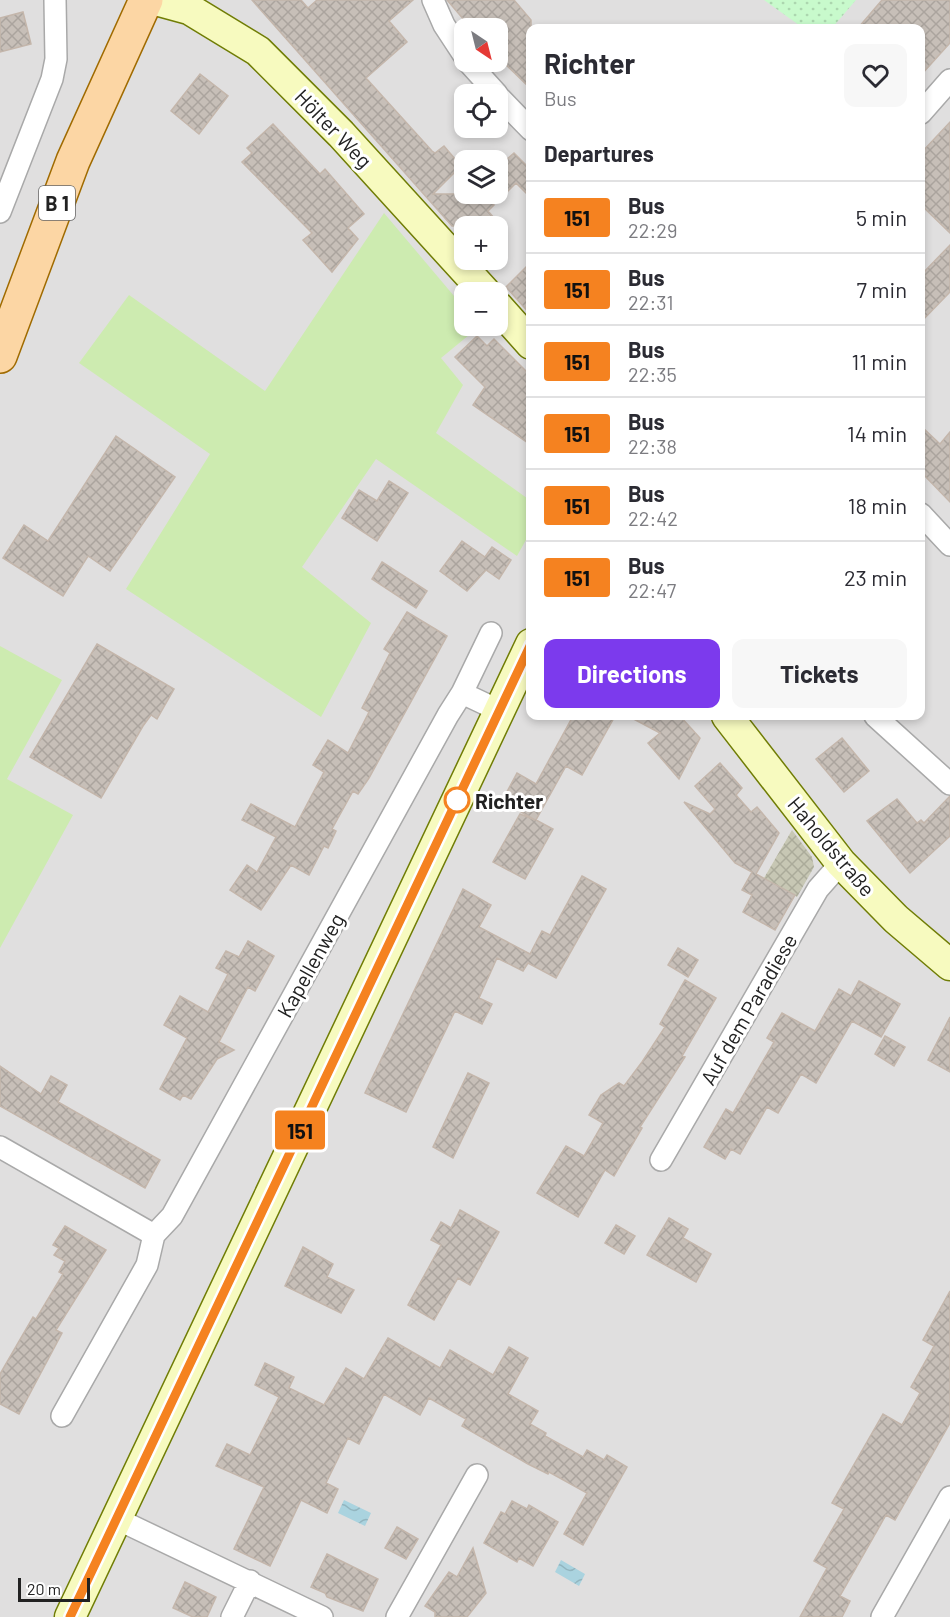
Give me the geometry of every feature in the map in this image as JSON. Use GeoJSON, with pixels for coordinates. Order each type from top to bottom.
{"type":"FeatureCollection","features":[{"type":"Feature","properties":{"kind":"main road","name":"B 1"},"geometry":{"type":"LineString","coordinates":[[0,356],[74,161],[146,0]]}},
{"type":"Feature","properties":{"kind":"main road","name":"Hölter Weg"},"geometry":{"type":"LineString","coordinates":[[156,0],[189,9],[258,51],[341,134],[476,282]]}},
{"type":"Feature","properties":{"kind":"main road"},"geometry":{"type":"LineString","coordinates":[[508,318],[526,338]]}},
{"type":"Feature","properties":{"kind":"main road"},"geometry":{"type":"LineString","coordinates":[[70,1617],[526,655]]}},
{"type":"Feature","properties":{"kind":"main road","name":"Haholdstraße"},"geometry":{"type":"LineString","coordinates":[[731,720],[841,863],[896,919],[950,965]]}},
{"type":"Feature","properties":{"kind":"street"},"geometry":{"type":"LineString","coordinates":[[0,212],[52,79],[56,59],[55,0]]}},
{"type":"Feature","properties":{"kind":"street"},"geometry":{"type":"LineString","coordinates":[[433,0],[444,25],[454,40]]}},
{"type":"Feature","properties":{"kind":"street"},"geometry":{"type":"LineString","coordinates":[[477,72],[487,84]]}},
{"type":"Feature","properties":{"kind":"street"},"geometry":{"type":"LineString","coordinates":[[925,108],[950,80]]}},
{"type":"Feature","properties":{"kind":"street"},"geometry":{"type":"LineString","coordinates":[[508,106],[526,125]]}},
{"type":"Feature","properties":{"kind":"street"},"geometry":{"type":"LineString","coordinates":[[925,518],[950,544]]}},
{"type":"Feature","properties":{"kind":"street","name":"Kapellenweg"},"geometry":{"type":"LineString","coordinates":[[62,1416],[147,1265],[154,1235],[172,1216],[462,693],[491,633]]}},
{"type":"Feature","properties":{"kind":"street"},"geometry":{"type":"LineString","coordinates":[[462,693],[500,711]]}},
{"type":"Feature","properties":{"kind":"street"},"geometry":{"type":"LineString","coordinates":[[879,720],[950,784]]}},
{"type":"Feature","properties":{"kind":"street","name":"Auf dem Paradiese"},"geometry":{"type":"LineString","coordinates":[[661,1160],[818,889],[841,863]]}},
{"type":"Feature","properties":{"kind":"street"},"geometry":{"type":"LineString","coordinates":[[0,1147],[154,1235]]}},
{"type":"Feature","properties":{"kind":"street"},"geometry":{"type":"LineString","coordinates":[[397,1617],[477,1475]]}},
{"type":"Feature","properties":{"kind":"street"},"geometry":{"type":"LineString","coordinates":[[882,1617],[950,1497]]}},
{"type":"Feature","properties":{"kind":"street"},"geometry":{"type":"LineString","coordinates":[[115,1518],[322,1617]]}},
{"type":"Feature","properties":{"kind":"street"},"geometry":{"type":"LineString","coordinates":[[232,1617],[250,1581]]}},
{"type":"Feature","properties":{"kind":"shaded area"},"geometry":{"type":"Polygon","coordinates":[[[0,0],[950,0],[950,1617],[0,1617],[0,0]],[[786,840],[761,883],[774,884],[797,897],[786,840]]]}},
{"type":"Feature","properties":{"kind":"shaded area"},"geometry":{"type":"Polygon","coordinates":[[[792,830],[812,857],[814,867],[797,897],[775,884],[761,883],[792,830]]]}},
{"type":"Feature","properties":{"kind":"green space"},"geometry":{"type":"Polygon","coordinates":[[[764,0],[856,0],[835,24],[797,24],[764,0]]]}},
{"type":"Feature","properties":{"kind":"green space"},"geometry":{"type":"Polygon","coordinates":[[[384,213],[454,296],[454,336],[468,336],[441,358],[463,385],[436,433],[526,497],[526,540],[517,556],[376,459],[302,567],[371,623],[321,717],[126,589],[210,454],[79,363],[129,295],[265,391],[384,213]]]}},
{"type":"Feature","properties":{"kind":"green space"},"geometry":{"type":"Polygon","coordinates":[[[0,646],[62,680],[7,779],[73,815],[0,948],[0,646]]]}},
{"type":"Feature","properties":{"kind":"water"},"geometry":{"type":"Polygon","coordinates":[[[344,1500],[371,1513],[365,1526],[338,1513],[344,1500]]]}},
{"type":"Feature","properties":{"kind":"water"},"geometry":{"type":"Polygon","coordinates":[[[561,1560],[585,1574],[579,1586],[555,1572],[561,1560]]]}},
{"type":"Feature","properties":{"kind":"building"},"geometry":{"type":"Polygon","coordinates":[[[252,0],[301,0],[308,8],[317,0],[413,0],[389,21],[407,42],[366,78],[432,151],[435,153],[444,146],[454,158],[454,173],[433,194],[454,194],[454,204],[494,205],[488,211],[492,216],[454,216],[454,226],[252,0]]]}},
{"type":"Feature","properties":{"kind":"building"},"geometry":{"type":"Polygon","coordinates":[[[447,0],[514,0],[531,20],[531,24],[526,24],[526,84],[508,67],[508,18],[462,18],[447,0]]]}},
{"type":"Feature","properties":{"kind":"building"},"geometry":{"type":"Polygon","coordinates":[[[882,0],[950,0],[950,43],[925,71],[925,24],[861,24],[882,0]]]}},
{"type":"Feature","properties":{"kind":"building"},"geometry":{"type":"Polygon","coordinates":[[[23,12],[31,44],[0,52],[0,18],[23,12]]]}},
{"type":"Feature","properties":{"kind":"building"},"geometry":{"type":"Polygon","coordinates":[[[200,74],[228,96],[199,134],[171,111],[200,74]]]}},
{"type":"Feature","properties":{"kind":"building"},"geometry":{"type":"Polygon","coordinates":[[[950,122],[950,233],[925,209],[925,149],[950,122]]]}},
{"type":"Feature","properties":{"kind":"building"},"geometry":{"type":"Polygon","coordinates":[[[273,124],[320,174],[325,169],[364,214],[348,228],[358,239],[332,272],[303,240],[312,233],[242,162],[252,153],[247,148],[273,124]]]}},
{"type":"Feature","properties":{"kind":"building"},"geometry":{"type":"Polygon","coordinates":[[[514,153],[526,165],[526,193],[516,183],[508,191],[508,158],[514,153]]]}},
{"type":"Feature","properties":{"kind":"building"},"geometry":{"type":"Polygon","coordinates":[[[950,245],[950,292],[925,318],[925,271],[950,245]]]}},
{"type":"Feature","properties":{"kind":"building"},"geometry":{"type":"Polygon","coordinates":[[[526,267],[526,309],[508,289],[508,285],[526,267]]]}},
{"type":"Feature","properties":{"kind":"building"},"geometry":{"type":"Polygon","coordinates":[[[477,336],[487,346],[494,339],[526,371],[526,442],[473,405],[485,387],[455,357],[477,336]]]}},
{"type":"Feature","properties":{"kind":"building"},"geometry":{"type":"Polygon","coordinates":[[[925,430],[940,444],[950,432],[950,502],[925,476],[925,430]]]}},
{"type":"Feature","properties":{"kind":"building"},"geometry":{"type":"Polygon","coordinates":[[[116,436],[175,477],[110,571],[88,556],[63,596],[3,558],[24,525],[48,541],[116,436]]]}},
{"type":"Feature","properties":{"kind":"building"},"geometry":{"type":"Polygon","coordinates":[[[389,481],[408,493],[377,541],[342,518],[359,490],[377,501],[389,481]]]}},
{"type":"Feature","properties":{"kind":"building"},"geometry":{"type":"Polygon","coordinates":[[[462,541],[485,557],[492,547],[511,560],[499,579],[486,570],[467,591],[440,571],[462,541]]]}},
{"type":"Feature","properties":{"kind":"building"},"geometry":{"type":"Polygon","coordinates":[[[382,562],[427,591],[416,608],[372,579],[382,562]]]}},
{"type":"Feature","properties":{"kind":"building"},"geometry":{"type":"Polygon","coordinates":[[[407,612],[447,636],[369,778],[358,794],[353,791],[332,829],[336,831],[328,848],[324,846],[309,875],[291,865],[261,910],[230,890],[247,865],[257,872],[276,837],[242,820],[251,804],[295,827],[324,772],[313,765],[328,740],[348,753],[369,712],[362,708],[390,653],[384,649],[407,612]]]}},
{"type":"Feature","properties":{"kind":"building"},"geometry":{"type":"Polygon","coordinates":[[[97,644],[174,689],[157,719],[151,715],[143,726],[101,798],[30,757],[97,644]]]}},
{"type":"Feature","properties":{"kind":"building"},"geometry":{"type":"Polygon","coordinates":[[[571,720],[613,720],[582,775],[566,766],[536,820],[553,829],[525,879],[493,862],[520,814],[535,820],[502,801],[517,773],[536,784],[571,720]]]}},
{"type":"Feature","properties":{"kind":"building"},"geometry":{"type":"Polygon","coordinates":[[[636,720],[684,720],[700,738],[679,779],[648,743],[660,733],[636,720]]]}},
{"type":"Feature","properties":{"kind":"building"},"geometry":{"type":"Polygon","coordinates":[[[842,738],[869,771],[844,792],[816,759],[842,738]]]}},
{"type":"Feature","properties":{"kind":"building"},"geometry":{"type":"Polygon","coordinates":[[[720,763],[742,788],[736,795],[751,812],[757,807],[779,833],[756,874],[795,895],[775,930],[743,912],[752,895],[742,890],[752,872],[735,863],[684,802],[710,814],[715,809],[695,786],[720,763]]]}},
{"type":"Feature","properties":{"kind":"building"},"geometry":{"type":"Polygon","coordinates":[[[950,796],[950,836],[910,873],[867,821],[897,799],[917,823],[921,820],[924,823],[950,796]]]}},
{"type":"Feature","properties":{"kind":"building"},"geometry":{"type":"Polygon","coordinates":[[[582,876],[606,889],[556,978],[528,963],[523,971],[497,958],[479,998],[492,1004],[482,1024],[455,1011],[406,1112],[365,1093],[463,889],[491,905],[479,927],[530,954],[542,931],[550,935],[582,876]]]}},
{"type":"Feature","properties":{"kind":"building"},"geometry":{"type":"Polygon","coordinates":[[[248,941],[274,956],[255,991],[248,987],[219,1042],[234,1050],[217,1059],[191,1099],[183,1095],[180,1100],[160,1089],[187,1038],[164,1025],[180,996],[208,1012],[228,974],[216,968],[226,951],[239,957],[248,941]]]}},
{"type":"Feature","properties":{"kind":"building"},"geometry":{"type":"Polygon","coordinates":[[[678,948],[698,960],[688,977],[668,965],[678,948]]]}},
{"type":"Feature","properties":{"kind":"building"},"geometry":{"type":"Polygon","coordinates":[[[685,980],[716,998],[682,1056],[685,1057],[640,1127],[642,1128],[614,1176],[605,1170],[578,1217],[537,1193],[566,1146],[584,1156],[603,1123],[589,1115],[601,1095],[619,1083],[624,1086],[642,1062],[665,1027],[660,1024],[685,980]]]}},
{"type":"Feature","properties":{"kind":"building"},"geometry":{"type":"Polygon","coordinates":[[[859,981],[900,1004],[881,1037],[852,1021],[816,1083],[801,1074],[778,1113],[767,1107],[740,1154],[731,1149],[725,1159],[704,1147],[726,1109],[733,1113],[774,1042],[767,1038],[782,1013],[815,1031],[839,989],[851,996],[859,981]]]}},
{"type":"Feature","properties":{"kind":"building"},"geometry":{"type":"Polygon","coordinates":[[[950,1017],[950,1072],[928,1060],[950,1017]]]}},
{"type":"Feature","properties":{"kind":"building"},"geometry":{"type":"Polygon","coordinates":[[[885,1036],[905,1047],[894,1066],[875,1054],[885,1036]]]}},
{"type":"Feature","properties":{"kind":"building"},"geometry":{"type":"Polygon","coordinates":[[[0,1066],[41,1094],[51,1076],[67,1085],[58,1102],[160,1160],[145,1188],[0,1106],[0,1066]]]}},
{"type":"Feature","properties":{"kind":"building"},"geometry":{"type":"Polygon","coordinates":[[[468,1073],[489,1083],[453,1158],[433,1147],[468,1073]]]}},
{"type":"Feature","properties":{"kind":"building"},"geometry":{"type":"Polygon","coordinates":[[[460,1210],[499,1232],[470,1285],[458,1278],[434,1320],[408,1305],[441,1245],[431,1240],[441,1222],[451,1228],[460,1210]]]}},
{"type":"Feature","properties":{"kind":"building"},"geometry":{"type":"Polygon","coordinates":[[[669,1218],[688,1229],[683,1238],[711,1254],[696,1282],[647,1255],[669,1218]]]}},
{"type":"Feature","properties":{"kind":"building"},"geometry":{"type":"Polygon","coordinates":[[[616,1225],[635,1236],[624,1254],[605,1243],[616,1225]]]}},
{"type":"Feature","properties":{"kind":"building"},"geometry":{"type":"Polygon","coordinates":[[[65,1226],[106,1250],[56,1330],[62,1333],[19,1414],[0,1404],[0,1374],[33,1317],[36,1319],[63,1274],[59,1272],[65,1261],[54,1255],[59,1248],[53,1245],[65,1226]]]}},
{"type":"Feature","properties":{"kind":"building"},"geometry":{"type":"Polygon","coordinates":[[[303,1247],[333,1264],[327,1277],[354,1290],[341,1313],[285,1286],[303,1247]]]}},
{"type":"Feature","properties":{"kind":"building"},"geometry":{"type":"Polygon","coordinates":[[[950,1291],[950,1423],[895,1520],[886,1515],[840,1596],[850,1601],[842,1617],[800,1617],[827,1568],[814,1561],[844,1509],[832,1503],[883,1414],[902,1425],[920,1393],[911,1387],[934,1346],[923,1340],[950,1291]]]}},
{"type":"Feature","properties":{"kind":"building"},"geometry":{"type":"Polygon","coordinates":[[[388,1338],[440,1368],[450,1350],[493,1375],[509,1347],[528,1358],[508,1394],[538,1411],[530,1424],[546,1433],[545,1436],[583,1457],[587,1450],[604,1460],[607,1455],[627,1467],[583,1545],[564,1534],[587,1493],[549,1472],[548,1474],[528,1464],[462,1426],[466,1419],[429,1398],[420,1415],[384,1394],[359,1444],[348,1438],[326,1483],[338,1489],[327,1513],[301,1500],[270,1566],[234,1549],[264,1487],[216,1466],[227,1444],[250,1455],[279,1397],[255,1385],[265,1363],[294,1377],[289,1388],[324,1405],[346,1368],[364,1379],[388,1338]]]}},
{"type":"Feature","properties":{"kind":"building"},"geometry":{"type":"Polygon","coordinates":[[[512,1501],[527,1509],[529,1505],[558,1522],[533,1566],[519,1558],[517,1562],[484,1543],[501,1512],[505,1514],[512,1501]]]}},
{"type":"Feature","properties":{"kind":"building"},"geometry":{"type":"Polygon","coordinates":[[[397,1527],[418,1539],[406,1559],[385,1548],[397,1527]]]}},
{"type":"Feature","properties":{"kind":"building"},"geometry":{"type":"Polygon","coordinates":[[[473,1548],[486,1593],[467,1617],[435,1617],[435,1612],[425,1606],[449,1572],[457,1577],[473,1548]]]}},
{"type":"Feature","properties":{"kind":"building"},"geometry":{"type":"Polygon","coordinates":[[[327,1554],[378,1579],[363,1611],[327,1597],[325,1593],[311,1587],[327,1554]]]}},
{"type":"Feature","properties":{"kind":"building"},"geometry":{"type":"Polygon","coordinates":[[[185,1582],[216,1597],[207,1617],[193,1617],[173,1608],[185,1582]]]}},
{"type":"Feature","properties":{"kind":"bus line","name":"151"},"geometry":{"type":"LineString","coordinates":[[70,1617],[526,655]]}},
{"type":"Feature","properties":{"kind":"place","name":"Richter"},"geometry":{"type":"Point","coordinates":[457,800]}}]}
